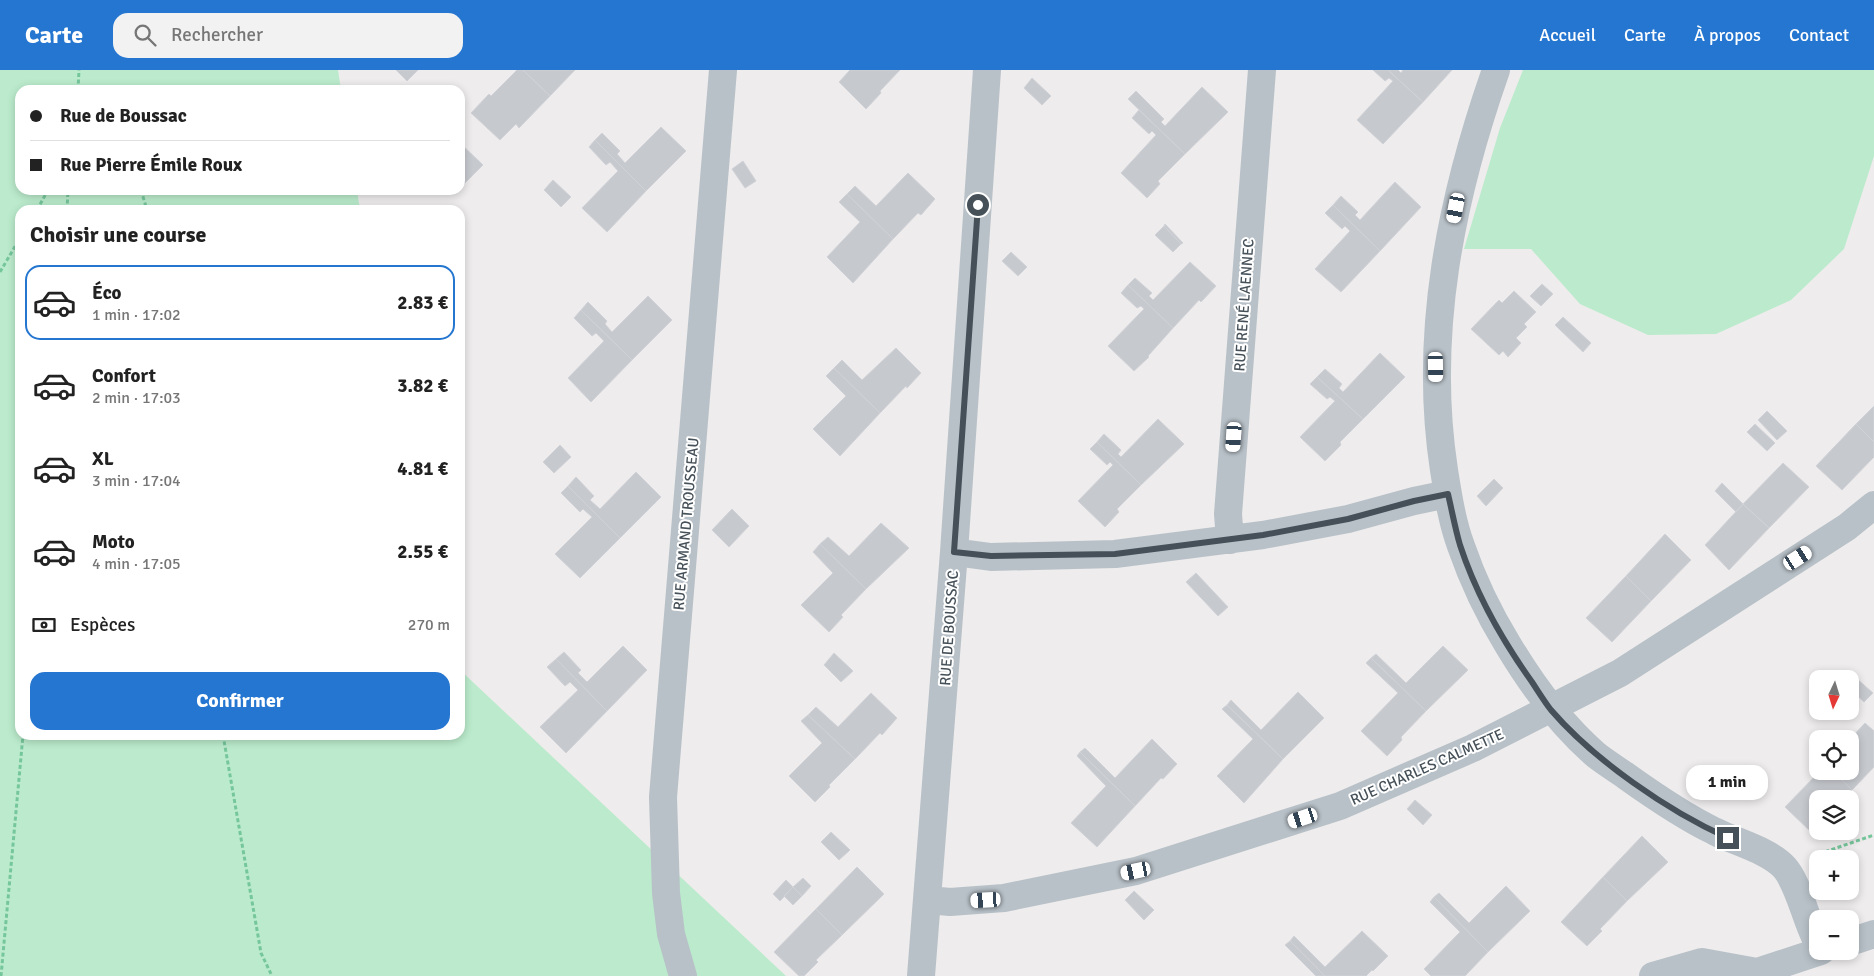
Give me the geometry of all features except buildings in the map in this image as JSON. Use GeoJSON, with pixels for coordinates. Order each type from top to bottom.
{"type":"FeatureCollection","features":[{"type":"Feature","properties":{"kind":"street","name":"RUE ARMAND TROUSSEAU"},"geometry":{"type":"LineString","coordinates":[[683,976],[670,934],[666,893],[663,797],[723,70]]}},
{"type":"Feature","properties":{"kind":"street","name":"RUE DE BOUSSAC"},"geometry":{"type":"LineString","coordinates":[[921,976],[929,900],[954,552],[986,70]]}},
{"type":"Feature","properties":{"kind":"street","name":"RUE RENÉ LAENNEC"},"geometry":{"type":"LineString","coordinates":[[1230,540],[1228,514],[1262,70]]}},
{"type":"Feature","properties":{"kind":"street"},"geometry":{"type":"LineString","coordinates":[[1496,70],[1480,115],[1459,193],[1447,254],[1440,307],[1436,367],[1440,443],[1448,494],[1460,545],[1489,615],[1516,660],[1551,709],[1596,755],[1655,797],[1714,831],[1770,856],[1784,867],[1797,890],[1809,924]]}},
{"type":"Feature","properties":{"kind":"street"},"geometry":{"type":"LineString","coordinates":[[954,552],[991,556],[1115,554],[1230,540],[1348,519],[1448,494]]}},
{"type":"Feature","properties":{"kind":"street","name":"RUE CHARLES CALMETTE"},"geometry":{"type":"LineString","coordinates":[[929,900],[950,902],[1004,898],[1136,871],[1340,806],[1473,748],[1620,673],[1847,527],[1874,506]]}},
{"type":"Feature","properties":{"kind":"street"},"geometry":{"type":"LineString","coordinates":[[1859,939],[1874,934]]}},
{"type":"Feature","properties":{"kind":"street"},"geometry":{"type":"LineString","coordinates":[[1653,976],[1702,962],[1757,972],[1809,955]]}},
{"type":"Feature","properties":{"kind":"path"},"geometry":{"type":"LineString","coordinates":[[78,85],[80,70]]}},
{"type":"Feature","properties":{"kind":"path"},"geometry":{"type":"LineString","coordinates":[[0,272],[15,246]]}},
{"type":"Feature","properties":{"kind":"path"},"geometry":{"type":"LineString","coordinates":[[1,976],[23,740]]}},
{"type":"Feature","properties":{"kind":"path"},"geometry":{"type":"LineString","coordinates":[[224,740],[261,953],[272,976]]}},
{"type":"Feature","properties":{"kind":"path"},"geometry":{"type":"LineString","coordinates":[[1784,867],[1874,835]]}},
{"type":"Feature","properties":{"kind":"green space"},"geometry":{"type":"Polygon","coordinates":[[[0,70],[338,70],[340,85],[15,85],[15,195],[358,195],[359,205],[15,205],[15,740],[465,740],[465,675],[786,976],[0,976],[0,70]]]}},
{"type":"Feature","properties":{"kind":"green space"},"geometry":{"type":"Polygon","coordinates":[[[1523,70],[1874,70],[1874,156],[1844,249],[1791,300],[1716,334],[1648,335],[1580,304],[1531,249],[1464,249],[1500,128],[1523,70]]]}},
{"type":"Feature","properties":{"kind":"route"},"geometry":{"type":"LineString","coordinates":[[978,205],[954,552],[991,556],[1115,554],[1263,535],[1348,519],[1448,494],[1460,545],[1489,615],[1516,660],[1551,709],[1596,755],[1655,797],[1728,838]]}}]}
